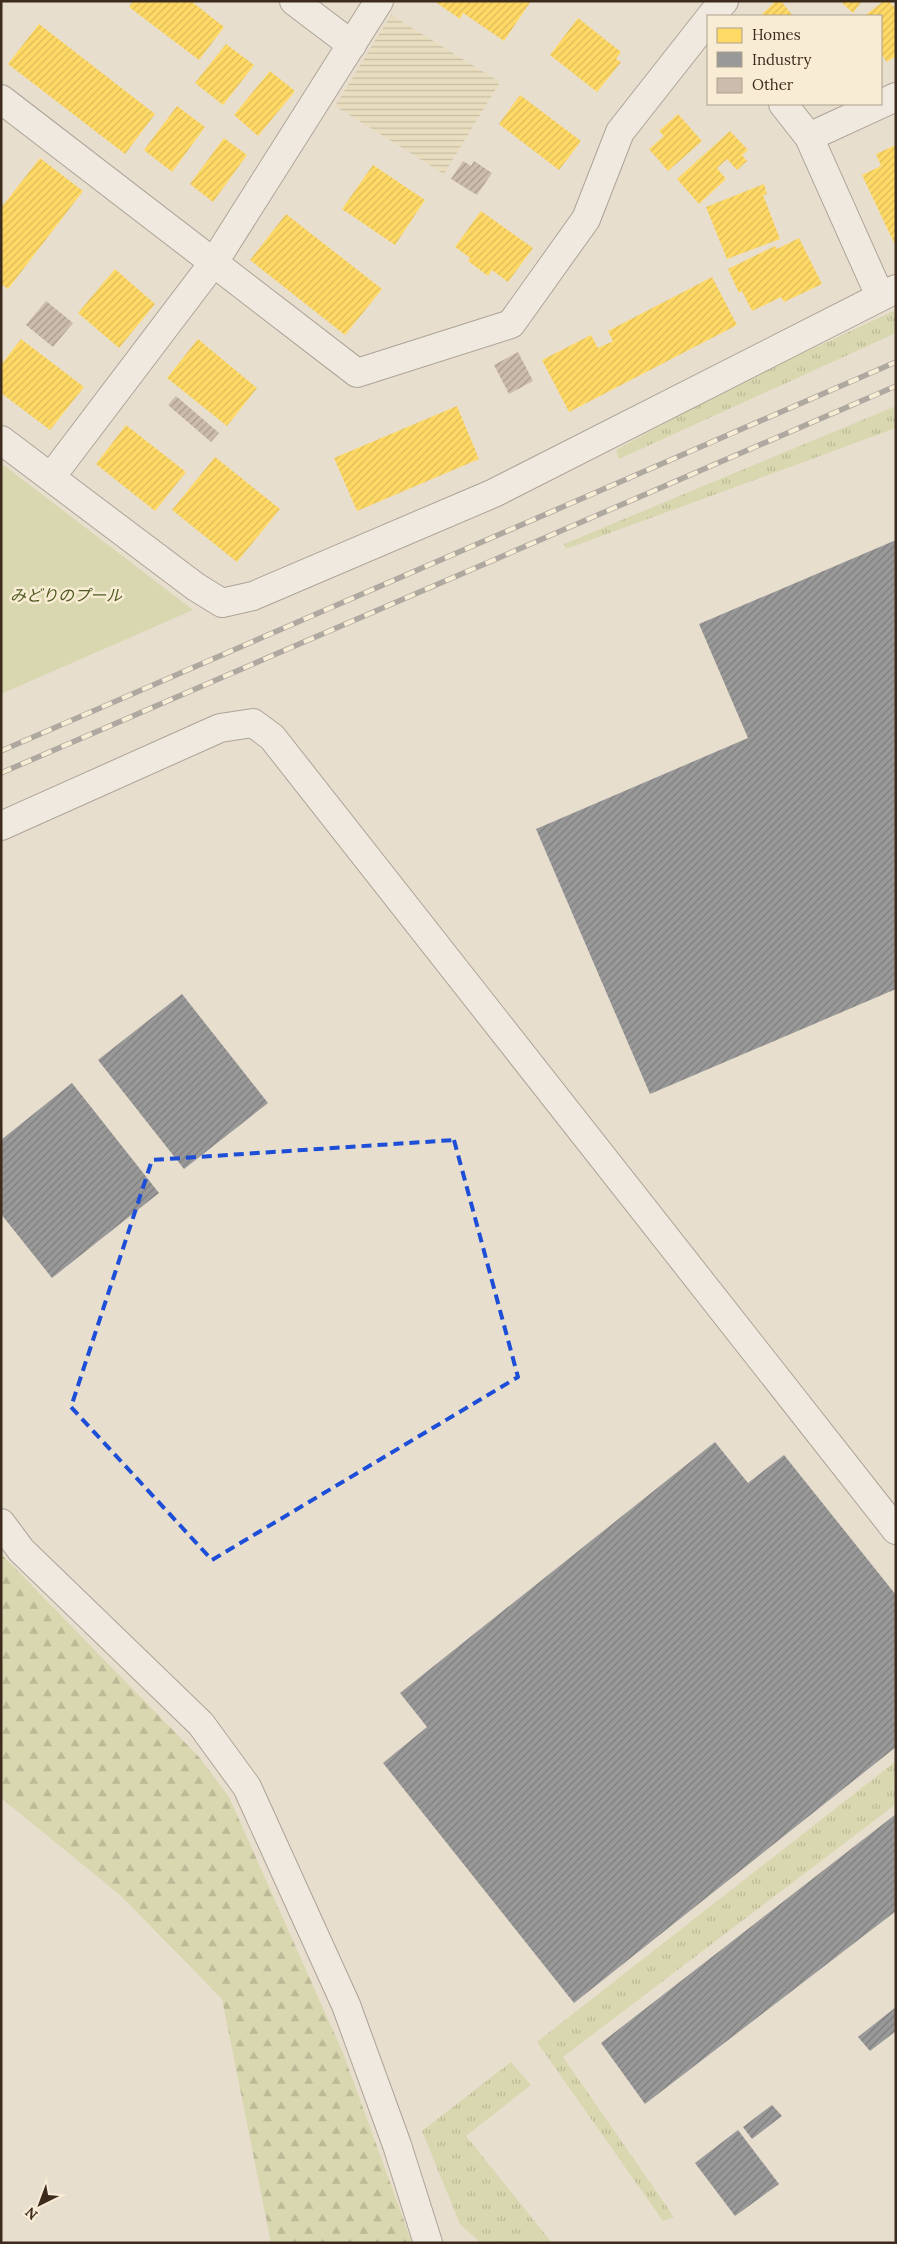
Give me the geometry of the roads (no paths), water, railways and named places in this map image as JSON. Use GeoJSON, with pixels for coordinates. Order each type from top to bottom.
{"type":"FeatureCollection","features":[{"type":"Feature","properties":{"kind":"street"},"geometry":{"type":"LineString","coordinates":[[294,1],[352,45]]}},
{"type":"Feature","properties":{"kind":"street"},"geometry":{"type":"LineString","coordinates":[[51,477],[214,262],[379,1]]}},
{"type":"Feature","properties":{"kind":"street"},"geometry":{"type":"LineString","coordinates":[[1,99],[357,373],[511,324],[586,219],[620,132],[707,17]]}},
{"type":"Feature","properties":{"kind":"street"},"geometry":{"type":"LineString","coordinates":[[882,103],[896,97]]}},
{"type":"Feature","properties":{"kind":"street"},"geometry":{"type":"LineString","coordinates":[[1,440],[196,587],[222,603],[253,596],[494,494],[888,293],[809,137],[784,105]]}},
{"type":"Feature","properties":{"kind":"street"},"geometry":{"type":"LineString","coordinates":[[809,137],[879,105]]}},
{"type":"Feature","properties":{"kind":"street"},"geometry":{"type":"LineString","coordinates":[[1,826],[220,728],[253,723],[272,737],[896,1530]]}},
{"type":"Feature","properties":{"kind":"street"},"geometry":{"type":"LineString","coordinates":[[1,1523],[21,1550],[201,1724],[247,1787],[346,2004],[397,2145],[428,2243]]}},
{"type":"Feature","properties":{"kind":"railway"},"geometry":{"type":"LineString","coordinates":[[1,751],[896,362]]}},
{"type":"Feature","properties":{"kind":"railway"},"geometry":{"type":"LineString","coordinates":[[1,773],[896,386]]}},
{"type":"Feature","properties":{"kind":"park label","name":"みどりのプール"},"geometry":{"type":"Point","coordinates":[66,595]}}]}
